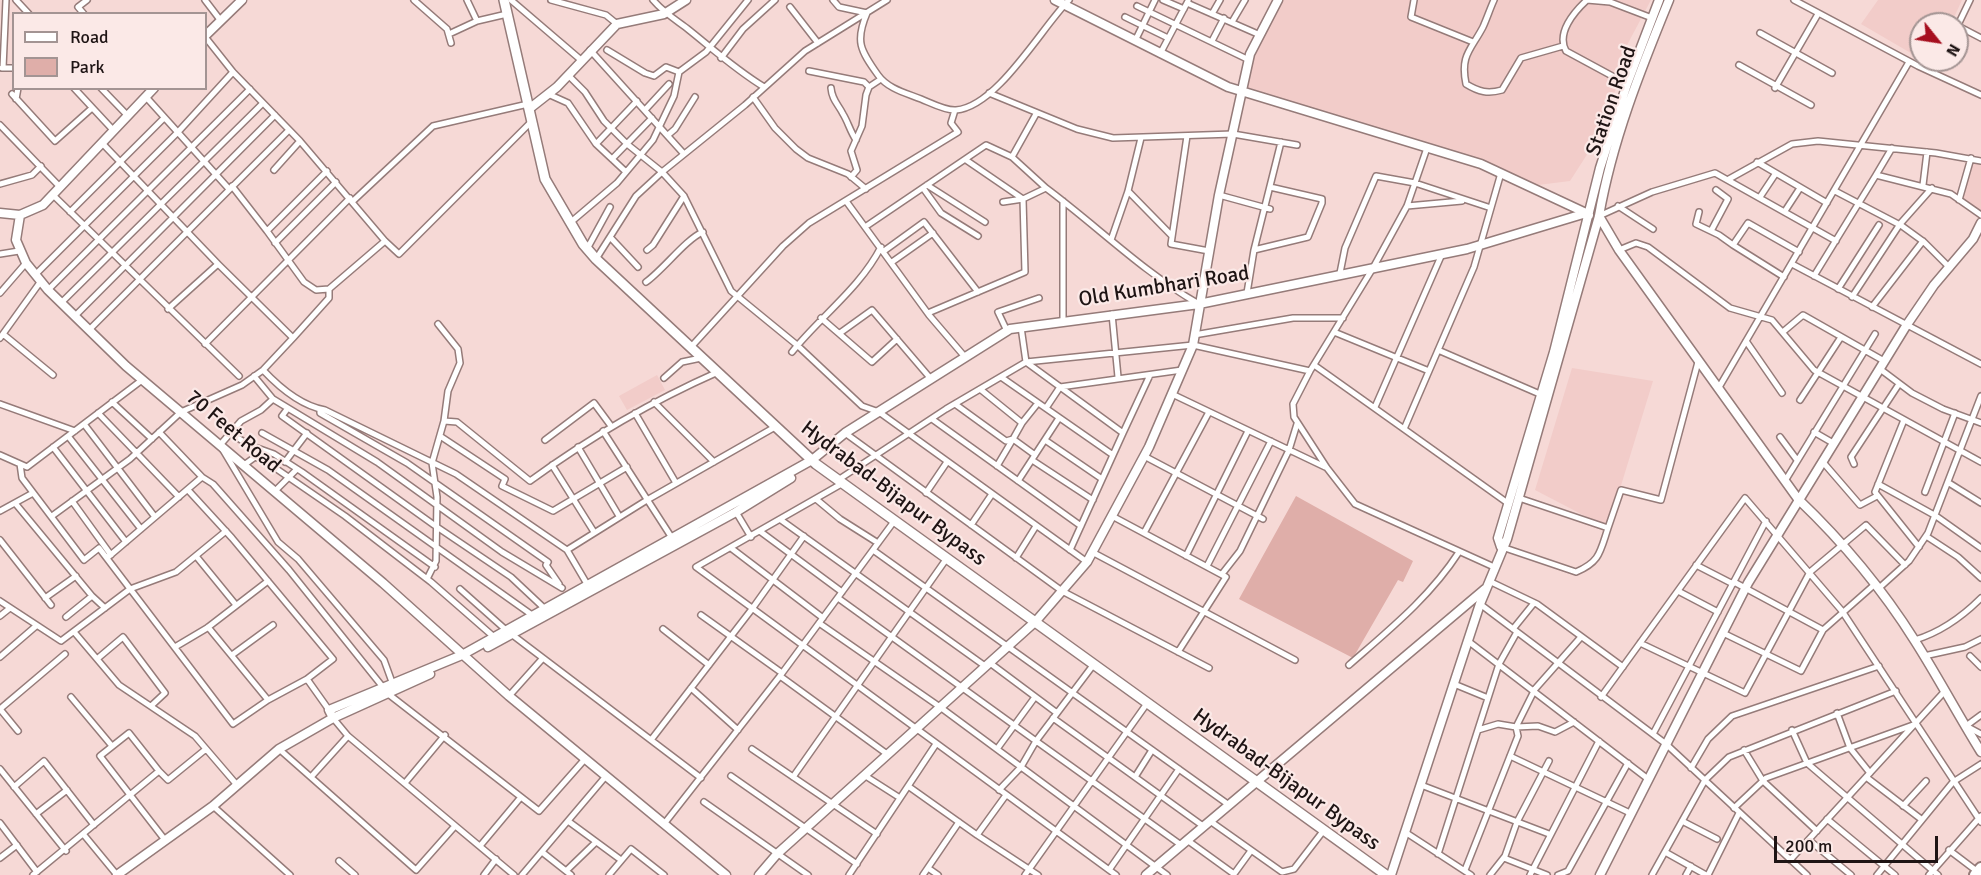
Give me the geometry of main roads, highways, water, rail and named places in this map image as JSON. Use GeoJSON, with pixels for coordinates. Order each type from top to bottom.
{"type":"FeatureCollection","features":[{"type":"Feature","properties":{"kind":"main road","name":"Hydrabad-Bijapur Bypass"},"geometry":{"type":"LineString","coordinates":[[504,0],[545,179],[586,249],[596,259],[814,462],[1386,875]]}}]}
